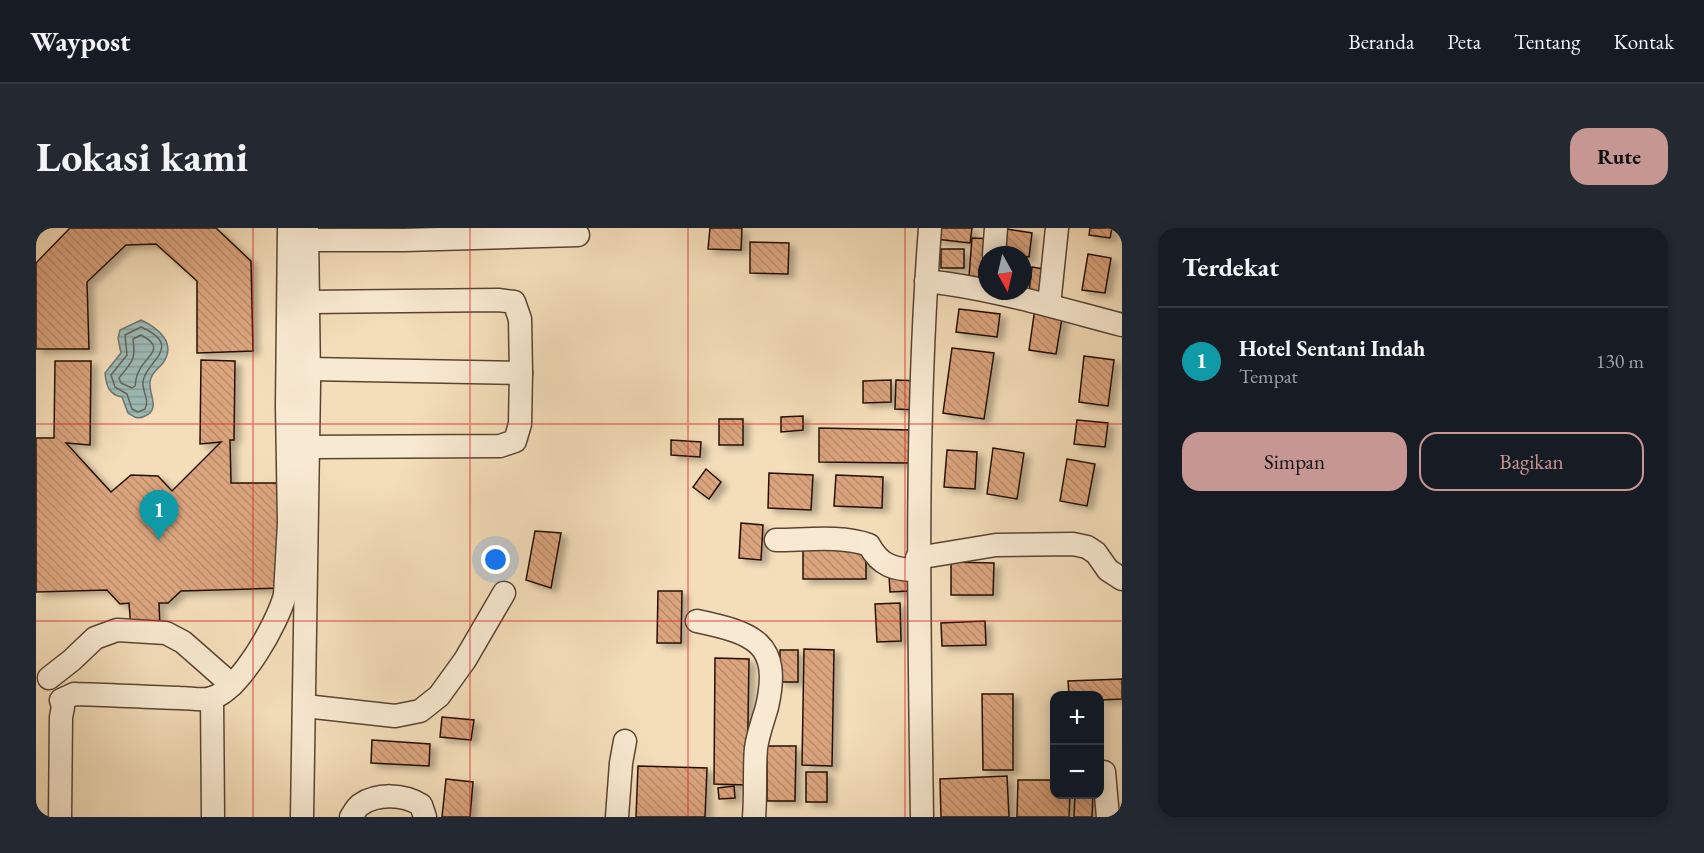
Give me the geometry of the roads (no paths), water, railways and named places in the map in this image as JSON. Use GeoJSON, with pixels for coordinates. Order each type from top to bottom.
{"type":"FeatureCollection","features":[{"type":"Feature","properties":{"kind":"street"},"geometry":{"type":"LineString","coordinates":[[922,817],[918,564],[926,281],[930,228]]}},
{"type":"Feature","properties":{"kind":"street"},"geometry":{"type":"LineString","coordinates":[[995,246],[996,228]]}},
{"type":"Feature","properties":{"kind":"street"},"geometry":{"type":"LineString","coordinates":[[1049,305],[1057,228]]}},
{"type":"Feature","properties":{"kind":"street"},"geometry":{"type":"LineString","coordinates":[[301,232],[404,240],[578,235]]}},
{"type":"Feature","properties":{"kind":"street"},"geometry":{"type":"LineString","coordinates":[[301,232],[308,302],[309,369],[302,817]]}},
{"type":"Feature","properties":{"kind":"street"},"geometry":{"type":"LineString","coordinates":[[61,700],[74,694],[212,698],[232,686],[241,676],[273,628],[285,595],[289,523],[287,405],[301,232]]}},
{"type":"Feature","properties":{"kind":"street"},"geometry":{"type":"LineString","coordinates":[[926,281],[978,289]]}},
{"type":"Feature","properties":{"kind":"street"},"geometry":{"type":"LineString","coordinates":[[308,302],[498,300],[514,302],[520,319],[521,373],[520,424],[515,441],[500,446],[308,447]]}},
{"type":"Feature","properties":{"kind":"street"},"geometry":{"type":"LineString","coordinates":[[1027,300],[1122,325]]}},
{"type":"Feature","properties":{"kind":"street"},"geometry":{"type":"LineString","coordinates":[[309,369],[521,373]]}},
{"type":"Feature","properties":{"kind":"street"},"geometry":{"type":"LineString","coordinates":[[776,540],[831,540],[862,543],[869,545],[872,551],[892,568],[918,564],[996,544],[1073,544],[1087,547],[1096,553],[1108,570],[1122,579]]}},
{"type":"Feature","properties":{"kind":"street"},"geometry":{"type":"LineString","coordinates":[[305,706],[395,716],[420,711],[439,696],[465,660],[504,593]]}},
{"type":"Feature","properties":{"kind":"street"},"geometry":{"type":"LineString","coordinates":[[697,621],[726,627],[746,635],[761,645],[768,655],[771,688],[756,747],[754,817]]}},
{"type":"Feature","properties":{"kind":"street"},"geometry":{"type":"LineString","coordinates":[[43,677],[72,660],[95,638],[117,630],[166,633],[183,642],[232,686]]}},
{"type":"Feature","properties":{"kind":"street"},"geometry":{"type":"LineString","coordinates":[[43,677],[53,681],[63,707],[60,817]]}},
{"type":"Feature","properties":{"kind":"street"},"geometry":{"type":"LineString","coordinates":[[212,698],[213,817]]}},
{"type":"Feature","properties":{"kind":"street"},"geometry":{"type":"LineString","coordinates":[[617,817],[625,741]]}},
{"type":"Feature","properties":{"kind":"street"},"geometry":{"type":"LineString","coordinates":[[1104,772],[1108,817]]}},
{"type":"Feature","properties":{"kind":"street"},"geometry":{"type":"LineString","coordinates":[[351,817],[359,806],[376,798],[398,796],[410,798],[421,805],[425,817]]}},
{"type":"Feature","properties":{"kind":"water"},"geometry":{"type":"Polygon","coordinates":[[[141,320],[154,327],[164,337],[168,349],[163,363],[151,378],[153,408],[150,413],[138,418],[128,413],[122,397],[111,392],[105,373],[121,353],[118,338],[120,330],[141,320]]]}},
{"type":"Feature","properties":{"kind":"place","name":"Hotel Sentani Indah"},"geometry":{"type":"Point","coordinates":[159,540]}}]}
